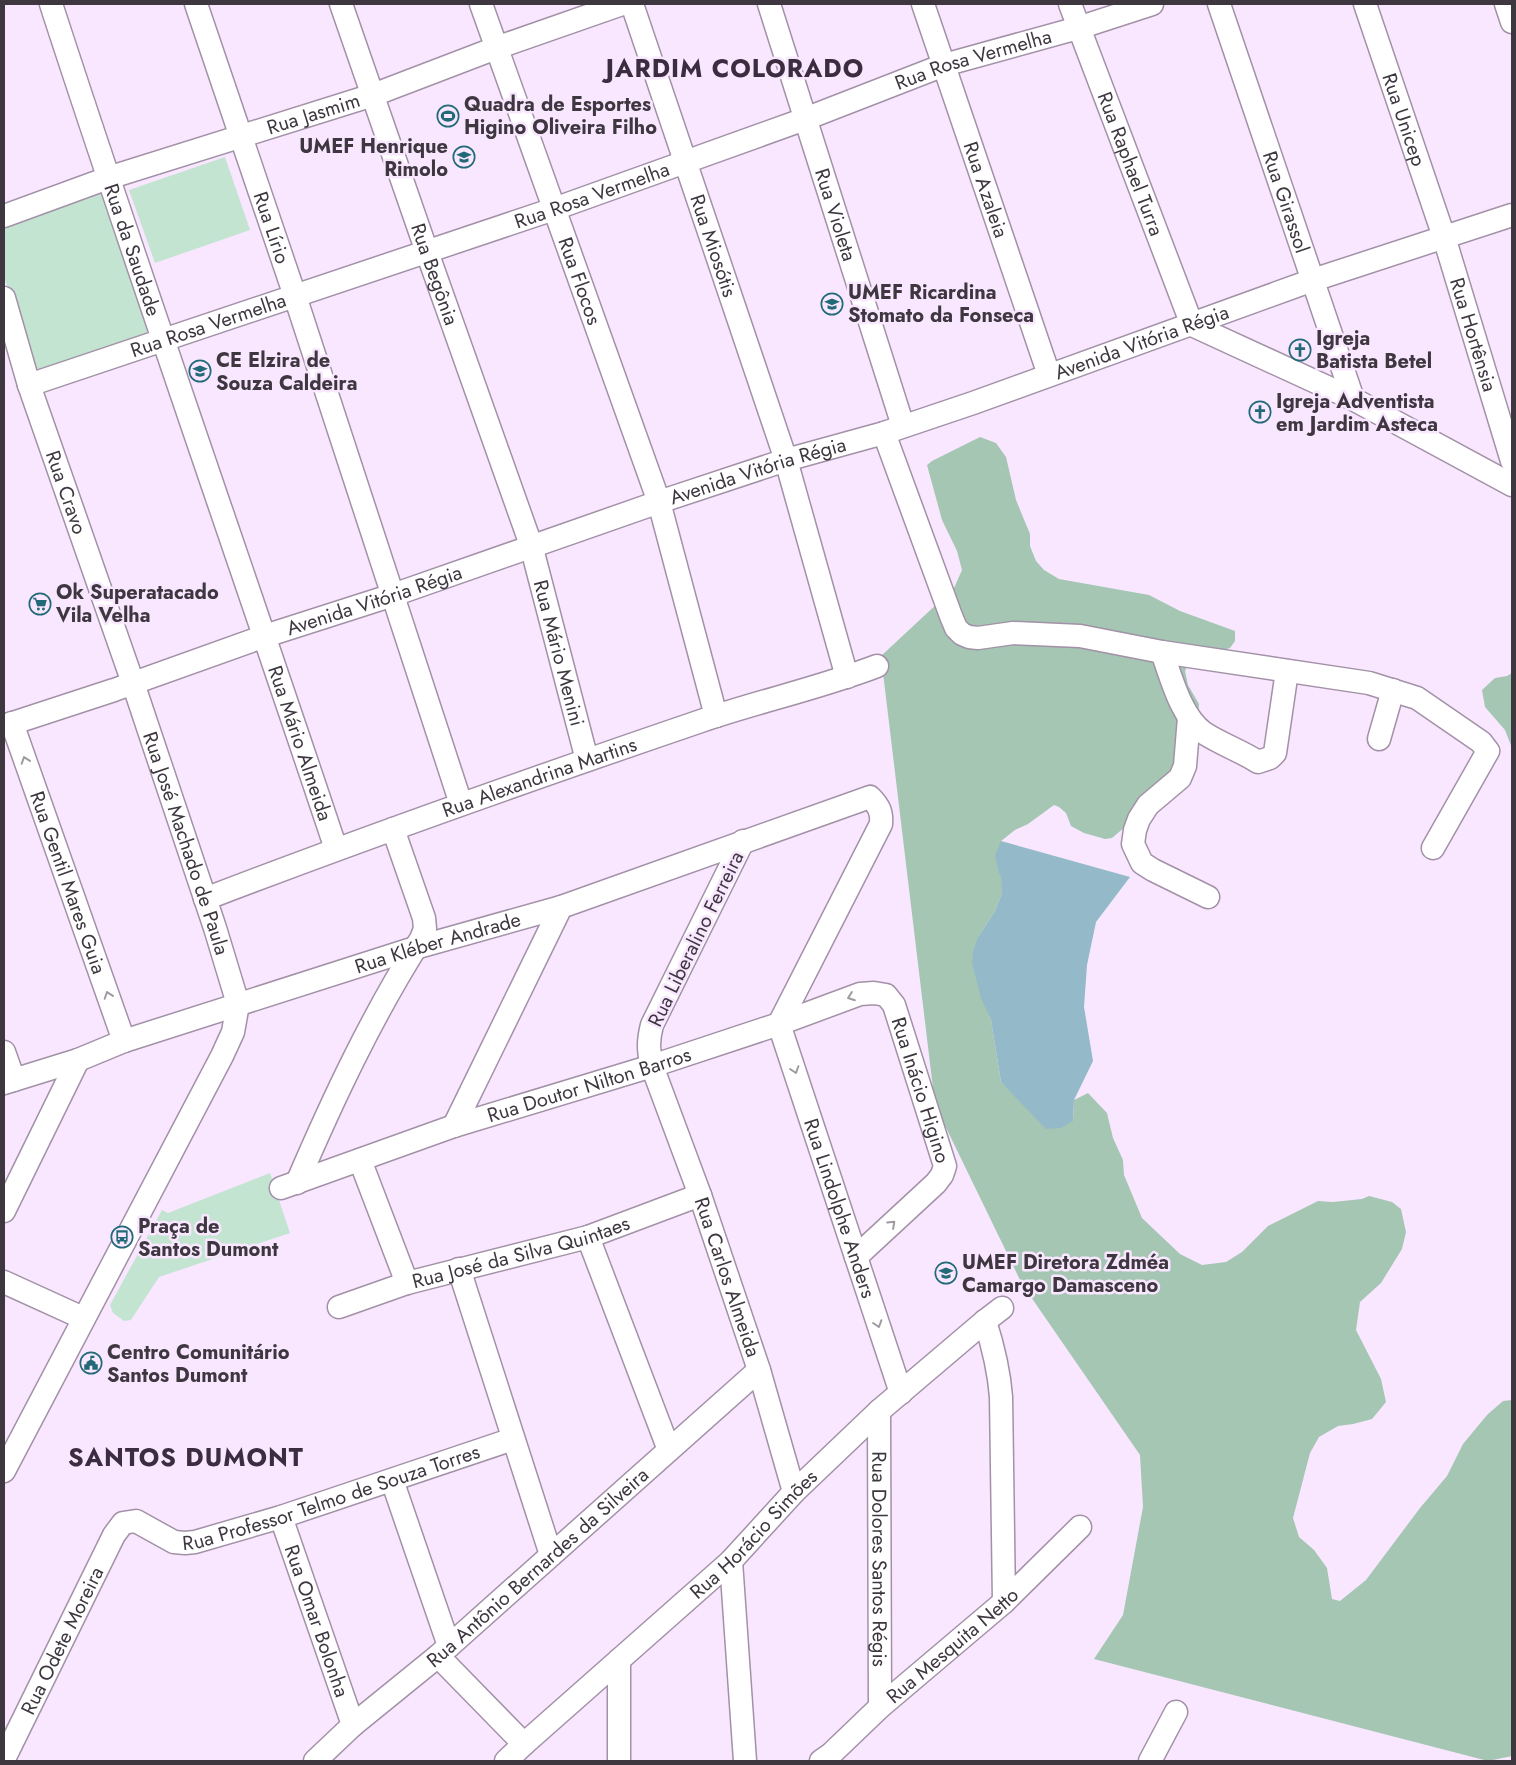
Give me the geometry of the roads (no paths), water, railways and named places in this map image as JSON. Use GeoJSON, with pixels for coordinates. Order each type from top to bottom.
{"type":"FeatureCollection","features":[{"type":"Feature","properties":{"kind":"street","name":"Rua da Saudade"},"geometry":{"type":"LineString","coordinates":[[51,4],[108,178],[265,636]]}},
{"type":"Feature","properties":{"kind":"street","name":"Rua Lírio"},"geometry":{"type":"LineString","coordinates":[[196,4],[295,296],[462,804]]}},
{"type":"Feature","properties":{"kind":"street","name":"Rua Begônia"},"geometry":{"type":"LineString","coordinates":[[341,4],[531,546]]}},
{"type":"Feature","properties":{"kind":"street","name":"Rua Flocos"},"geometry":{"type":"LineString","coordinates":[[481,4],[658,502],[716,716]]}},
{"type":"Feature","properties":{"kind":"street","name":"Rua Jasmim"},"geometry":{"type":"LineString","coordinates":[[4,216],[108,178],[374,95],[496,48],[622,4]]}},
{"type":"Feature","properties":{"kind":"street","name":"Rua Miosótis"},"geometry":{"type":"LineString","coordinates":[[632,4],[687,162],[786,460],[847,677]]}},
{"type":"Feature","properties":{"kind":"street","name":"Rua Violeta"},"geometry":{"type":"LineString","coordinates":[[769,4],[805,119],[894,430],[956,628],[962,634],[978,638],[1013,633],[1080,636],[1162,652]]}},
{"type":"Feature","properties":{"kind":"street","name":"Rua Azaleia"},"geometry":{"type":"LineString","coordinates":[[922,4],[1049,375]]}},
{"type":"Feature","properties":{"kind":"street","name":"Rua Raphael Turra"},"geometry":{"type":"LineString","coordinates":[[1070,4],[1192,325]]}},
{"type":"Feature","properties":{"kind":"street","name":"Rua Rosa Vermelha"},"geometry":{"type":"LineString","coordinates":[[29,385],[554,210],[805,119],[944,65],[1078,28],[1152,4]]}},
{"type":"Feature","properties":{"kind":"street","name":"Rua Girassol"},"geometry":{"type":"LineString","coordinates":[[1219,4],[1353,399]]}},
{"type":"Feature","properties":{"kind":"street","name":"Rua Unicep"},"geometry":{"type":"LineString","coordinates":[[1365,4],[1444,237]]}},
{"type":"Feature","properties":{"kind":"street"},"geometry":{"type":"LineString","coordinates":[[1506,4],[1512,22]]}},
{"type":"Feature","properties":{"kind":"street","name":"Avenida Vitória Régia"},"geometry":{"type":"LineString","coordinates":[[8,724],[133,683],[265,636],[393,595],[658,502],[786,460],[894,430],[1192,325],[1313,280],[1512,215]]}},
{"type":"Feature","properties":{"kind":"street","name":"Rua Hortênsia"},"geometry":{"type":"LineString","coordinates":[[1444,237],[1512,461]]}},
{"type":"Feature","properties":{"kind":"street","name":"Rua Cravo"},"geometry":{"type":"LineString","coordinates":[[4,298],[29,385],[133,683]]}},
{"type":"Feature","properties":{"kind":"street"},"geometry":{"type":"LineString","coordinates":[[1192,325],[1353,399],[1512,485]]}},
{"type":"Feature","properties":{"kind":"street","name":"Rua Mário Menini"},"geometry":{"type":"LineString","coordinates":[[531,546],[587,760]]}},
{"type":"Feature","properties":{"kind":"street","name":"Rua Mário Almeida"},"geometry":{"type":"LineString","coordinates":[[265,636],[336,849]]}},
{"type":"Feature","properties":{"kind":"street"},"geometry":{"type":"LineString","coordinates":[[1287,670],[1278,718],[1275,754],[1258,762],[1203,732],[1189,718],[1162,652],[1287,670],[1369,683],[1394,690],[1417,698],[1481,742],[1488,752],[1433,848]]}},
{"type":"Feature","properties":{"kind":"street","name":"Rua Alexandrina Martins"},"geometry":{"type":"LineString","coordinates":[[205,899],[393,828],[587,760],[716,716],[847,677],[877,666]]}},
{"type":"Feature","properties":{"kind":"street","name":"Rua José Machado de Paula"},"geometry":{"type":"LineString","coordinates":[[133,683],[238,1004]]}},
{"type":"Feature","properties":{"kind":"street"},"geometry":{"type":"LineString","coordinates":[[1379,739],[1394,690]]}},
{"type":"Feature","properties":{"kind":"street"},"geometry":{"type":"LineString","coordinates":[[1189,718],[1185,766],[1180,778],[1148,805],[1139,818],[1133,844],[1142,863],[1208,897]]}},
{"type":"Feature","properties":{"kind":"street","name":"Rua Gentil Mares Guia"},"geometry":{"type":"LineString","coordinates":[[8,724],[124,1042]]}},
{"type":"Feature","properties":{"kind":"street","name":"Rua Kléber Andrade"},"geometry":{"type":"LineString","coordinates":[[9,1082],[238,1004],[415,948],[561,908],[743,841],[870,797],[877,804],[882,815],[881,824],[779,1024]]}},
{"type":"Feature","properties":{"kind":"street"},"geometry":{"type":"LineString","coordinates":[[393,828],[424,918],[425,929],[415,948]]}},
{"type":"Feature","properties":{"kind":"street","name":"Rua Liberalino Ferreira"},"geometry":{"type":"LineString","coordinates":[[652,1066],[648,1051],[648,1040],[652,1025],[743,841]]}},
{"type":"Feature","properties":{"kind":"street"},"geometry":{"type":"LineString","coordinates":[[454,1126],[561,908]]}},
{"type":"Feature","properties":{"kind":"street","name":"Rua Doutor Nilton Barros"},"geometry":{"type":"LineString","coordinates":[[415,948],[366,1036],[316,1140],[289,1185],[454,1126],[652,1066],[779,1024],[860,994],[874,993],[886,995],[894,1006]]}},
{"type":"Feature","properties":{"kind":"street"},"geometry":{"type":"LineString","coordinates":[[4,1471],[233,1032],[238,1004]]}},
{"type":"Feature","properties":{"kind":"street","name":"Rua Inácio Higino"},"geometry":{"type":"LineString","coordinates":[[856,1257],[936,1184],[945,1166],[894,1006]]}},
{"type":"Feature","properties":{"kind":"street","name":"Rua Lindolphe Anders"},"geometry":{"type":"LineString","coordinates":[[779,1024],[901,1393]]}},
{"type":"Feature","properties":{"kind":"street"},"geometry":{"type":"LineString","coordinates":[[4,1052],[9,1082]]}},
{"type":"Feature","properties":{"kind":"street"},"geometry":{"type":"LineString","coordinates":[[4,1211],[78,1060]]}},
{"type":"Feature","properties":{"kind":"street","name":"Rua Carlos Almeida"},"geometry":{"type":"LineString","coordinates":[[652,1066],[700,1195],[759,1370],[794,1492]]}},
{"type":"Feature","properties":{"kind":"street"},"geometry":{"type":"LineString","coordinates":[[360,1160],[407,1283]]}},
{"type":"Feature","properties":{"kind":"street","name":"Rua José da Silva Quintaes"},"geometry":{"type":"LineString","coordinates":[[339,1306],[407,1283],[588,1237],[700,1195]]}},
{"type":"Feature","properties":{"kind":"street"},"geometry":{"type":"LineString","coordinates":[[588,1237],[669,1450]]}},
{"type":"Feature","properties":{"kind":"street"},"geometry":{"type":"LineString","coordinates":[[459,1269],[551,1555]]}},
{"type":"Feature","properties":{"kind":"street"},"geometry":{"type":"LineString","coordinates":[[4,1282],[83,1318]]}},
{"type":"Feature","properties":{"kind":"street","name":"Rua Horácio Simões"},"geometry":{"type":"LineString","coordinates":[[506,1761],[731,1561],[794,1492],[879,1411],[994,1314],[996,1356],[1001,1397],[1004,1602]]}},
{"type":"Feature","properties":{"kind":"street","name":"Rua Antônio Bernardes da Silveira"},"geometry":{"type":"LineString","coordinates":[[315,1761],[352,1725],[444,1651],[759,1370]]}},
{"type":"Feature","properties":{"kind":"street","name":"Rua Dolores Santos Régis"},"geometry":{"type":"LineString","coordinates":[[879,1411],[880,1706]]}},
{"type":"Feature","properties":{"kind":"street","name":"Rua Professor Telmo de Souza Torres"},"geometry":{"type":"LineString","coordinates":[[123,1523],[136,1521],[174,1542],[185,1544],[195,1542],[281,1517],[513,1439]]}},
{"type":"Feature","properties":{"kind":"street"},"geometry":{"type":"LineString","coordinates":[[392,1480],[444,1651],[524,1744]]}},
{"type":"Feature","properties":{"kind":"street","name":"Rua Omar Bolonha"},"geometry":{"type":"LineString","coordinates":[[281,1517],[352,1725]]}},
{"type":"Feature","properties":{"kind":"street","name":"Rua Odete Moreira"},"geometry":{"type":"LineString","coordinates":[[4,1759],[110,1544],[123,1523]]}},
{"type":"Feature","properties":{"kind":"street","name":"Rua Mesquita Netto"},"geometry":{"type":"LineString","coordinates":[[821,1761],[831,1754],[880,1706],[1004,1602],[1080,1527]]}},
{"type":"Feature","properties":{"kind":"street"},"geometry":{"type":"LineString","coordinates":[[731,1561],[745,1761]]}},
{"type":"Feature","properties":{"kind":"street"},"geometry":{"type":"LineString","coordinates":[[619,1660],[619,1761]]}},
{"type":"Feature","properties":{"kind":"street"},"geometry":{"type":"LineString","coordinates":[[1150,1761],[1176,1712]]}},
{"type":"Feature","properties":{"kind":"water"},"geometry":{"type":"Polygon","coordinates":[[[1001,841],[1130,877],[1096,922],[1087,965],[1084,1007],[1093,1061],[1074,1100],[1073,1121],[1061,1128],[1046,1129],[1001,1082],[991,1020],[981,998],[972,963],[978,937],[995,911],[1002,893],[1001,877],[995,856],[1001,841]]]}},
{"type":"Feature","properties":{"kind":"place","name":"Quadra de Esportes Higino Oliveira Filho"},"geometry":{"type":"Point","coordinates":[448,116]}},
{"type":"Feature","properties":{"kind":"place","name":"UMEF Henrique Rimolo"},"geometry":{"type":"Point","coordinates":[464,157]}},
{"type":"Feature","properties":{"kind":"place","name":"UMEF Ricardina Stomato da Fonseca"},"geometry":{"type":"Point","coordinates":[832,304]}},
{"type":"Feature","properties":{"kind":"place","name":"Igreja Batista Betel"},"geometry":{"type":"Point","coordinates":[1300,350]}},
{"type":"Feature","properties":{"kind":"place","name":"CE Elzira de Souza Caldeira"},"geometry":{"type":"Point","coordinates":[200,371]}},
{"type":"Feature","properties":{"kind":"place","name":"Igreja Adventista em Jardim Asteca"},"geometry":{"type":"Point","coordinates":[1260,412]}},
{"type":"Feature","properties":{"kind":"place","name":"Ok Superatacado Vila Velha"},"geometry":{"type":"Point","coordinates":[40,604]}},
{"type":"Feature","properties":{"kind":"place","name":"Praça de Santos Dumont"},"geometry":{"type":"Point","coordinates":[122,1237]}},
{"type":"Feature","properties":{"kind":"place","name":"UMEF Diretora Zdméa Camargo Damasceno"},"geometry":{"type":"Point","coordinates":[946,1273]}},
{"type":"Feature","properties":{"kind":"place","name":"Centro Comunitário Santos Dumont"},"geometry":{"type":"Point","coordinates":[91,1363]}},
{"type":"Feature","properties":{"kind":"district","name":"JARDIM COLORADO"},"geometry":{"type":"Point","coordinates":[735,68]}},
{"type":"Feature","properties":{"kind":"district","name":"SANTOS DUMONT"},"geometry":{"type":"Point","coordinates":[186,1457]}}]}
